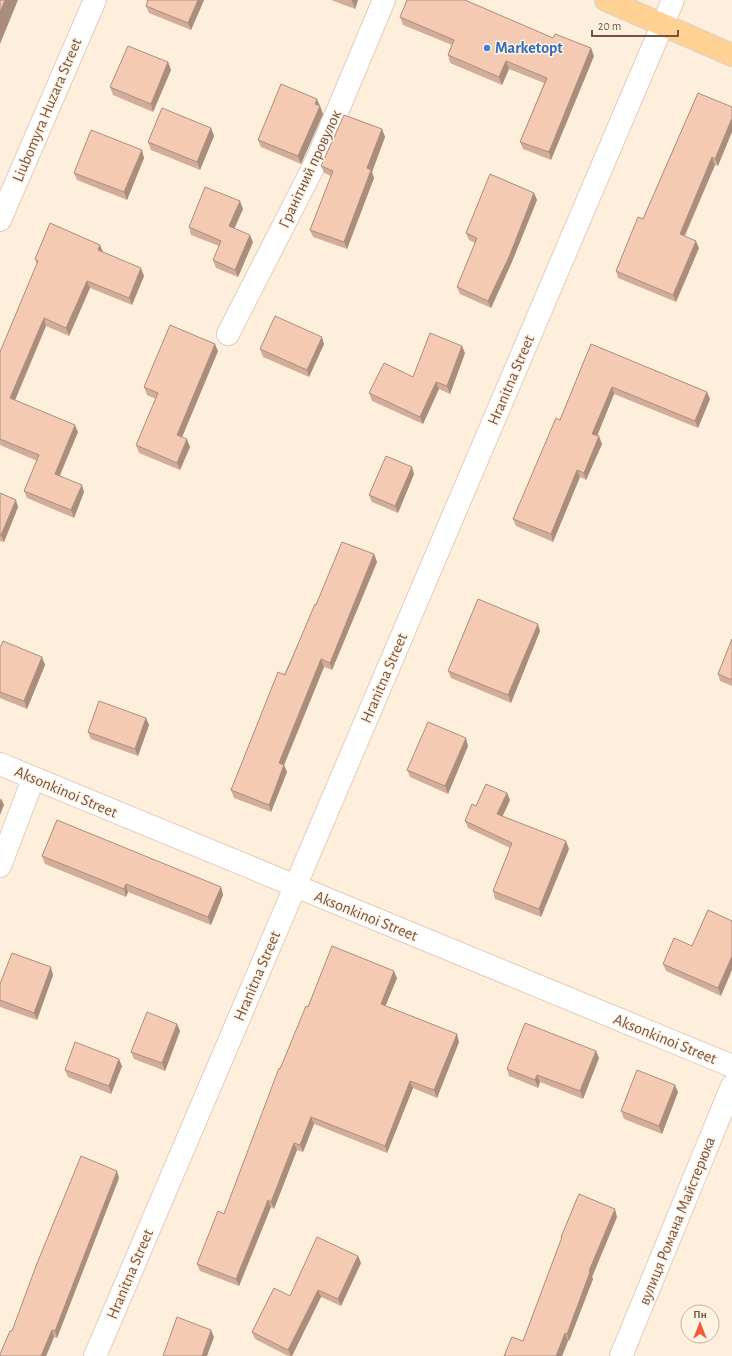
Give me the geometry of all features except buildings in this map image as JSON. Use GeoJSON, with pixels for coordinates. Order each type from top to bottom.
{"type":"FeatureCollection","features":[{"type":"Feature","properties":{"kind":"main road"},"geometry":{"type":"LineString","coordinates":[[606,0],[732,55]]}},
{"type":"Feature","properties":{"kind":"street","name":"Liubomyra Huzara Street"},"geometry":{"type":"LineString","coordinates":[[0,220],[95,0]]}},
{"type":"Feature","properties":{"kind":"street","name":"Гранітний провулок"},"geometry":{"type":"LineString","coordinates":[[228,334],[317,160],[384,0]]}},
{"type":"Feature","properties":{"kind":"street","name":"Hranitna Street"},"geometry":{"type":"LineString","coordinates":[[95,1356],[673,0]]}},
{"type":"Feature","properties":{"kind":"street","name":"Aksonkinoi Street"},"geometry":{"type":"LineString","coordinates":[[0,764],[33,779],[732,1066]]}},
{"type":"Feature","properties":{"kind":"street"},"geometry":{"type":"LineString","coordinates":[[0,866],[33,779]]}},
{"type":"Feature","properties":{"kind":"street","name":"вулиця Романа Майстерюка"},"geometry":{"type":"LineString","coordinates":[[621,1356],[732,1086]]}},
{"type":"Feature","properties":{"kind":"place","name":"Marketopt"},"geometry":{"type":"Point","coordinates":[487,48]}}]}
